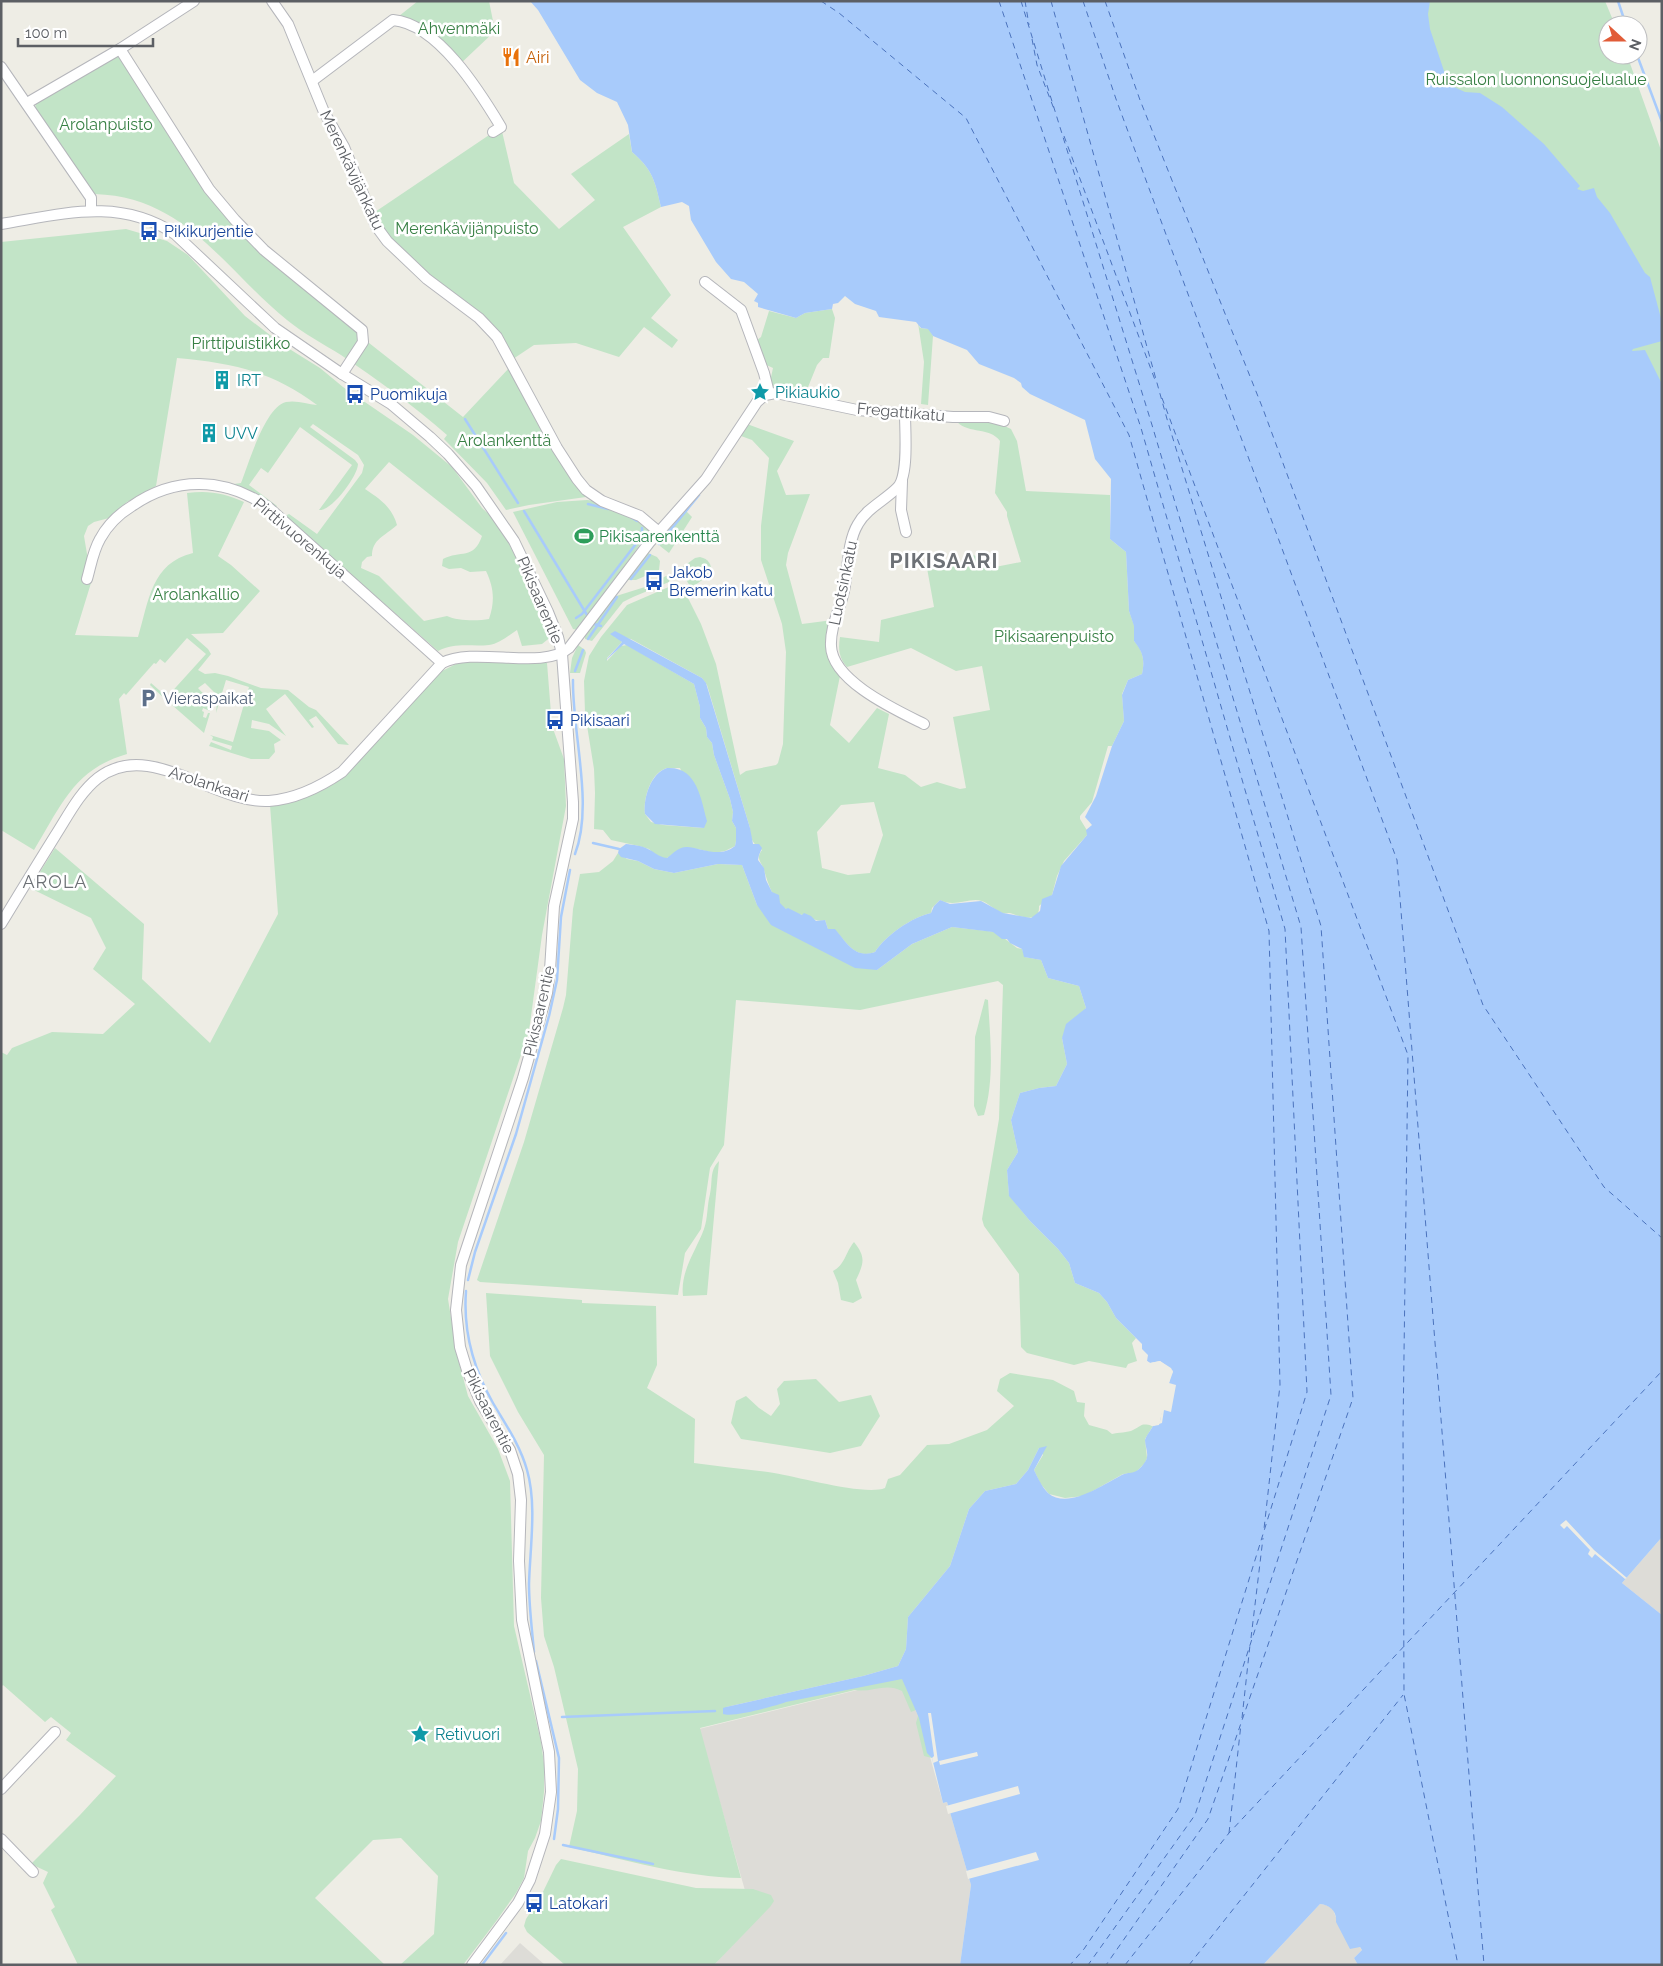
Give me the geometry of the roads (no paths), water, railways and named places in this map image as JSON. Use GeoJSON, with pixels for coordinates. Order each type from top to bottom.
{"type":"FeatureCollection","features":[{"type":"Feature","properties":{"kind":"street"},"geometry":{"type":"LineString","coordinates":[[27,103],[120,49],[194,1]]}},
{"type":"Feature","properties":{"kind":"street","name":"Merenkävijänkatu"},"geometry":{"type":"LineString","coordinates":[[272,1],[288,24],[324,112],[344,147],[376,226],[387,241],[427,279],[479,318],[498,336],[557,448],[586,490],[602,501],[640,516],[659,532]]}},
{"type":"Feature","properties":{"kind":"street"},"geometry":{"type":"LineString","coordinates":[[312,82],[394,20],[404,22],[423,31],[453,60],[485,100],[497,130]]}},
{"type":"Feature","properties":{"kind":"street"},"geometry":{"type":"LineString","coordinates":[[120,49],[209,189],[235,220],[264,250],[362,330],[363,342],[342,374]]}},
{"type":"Feature","properties":{"kind":"street"},"geometry":{"type":"LineString","coordinates":[[1,67],[91,198],[91,211]]}},
{"type":"Feature","properties":{"kind":"street","name":"Pikisaarentie"},"geometry":{"type":"LineString","coordinates":[[1,224],[106,210],[144,218],[168,230],[186,243],[275,328],[342,374],[391,404],[448,454],[476,486],[514,541],[533,577],[558,637],[562,654],[573,819],[554,906],[547,992],[523,1078],[461,1265],[456,1310],[460,1347],[467,1370],[480,1401],[510,1450],[518,1474],[521,1500],[519,1570],[522,1620],[549,1752],[551,1792],[545,1834],[530,1880],[518,1903],[472,1965]]}},
{"type":"Feature","properties":{"kind":"street"},"geometry":{"type":"LineString","coordinates":[[442,663],[456,658],[548,657],[562,654],[569,648],[659,532],[718,462],[757,402],[769,393],[764,373],[741,310],[705,282]]}},
{"type":"Feature","properties":{"kind":"street","name":"Fregattikatu"},"geometry":{"type":"LineString","coordinates":[[769,393],[857,410],[989,417],[1004,420]]}},
{"type":"Feature","properties":{"kind":"street"},"geometry":{"type":"LineString","coordinates":[[905,414],[901,504],[906,532]]}},
{"type":"Feature","properties":{"kind":"street","name":"Luotsinkatu"},"geometry":{"type":"LineString","coordinates":[[902,480],[897,488],[864,516],[856,526],[848,559],[844,590],[830,645],[835,663],[848,677],[873,696],[924,724]]}},
{"type":"Feature","properties":{"kind":"street","name":"Pirttivuorenkuja"},"geometry":{"type":"LineString","coordinates":[[87,579],[99,540],[114,520],[132,505],[151,494],[173,486],[198,484],[222,486],[249,495],[277,514],[442,663]]}},
{"type":"Feature","properties":{"kind":"street","name":"Arolankaari"},"geometry":{"type":"LineString","coordinates":[[1,924],[80,796],[99,777],[120,767],[144,765],[168,771],[228,794],[244,798],[268,801],[306,793],[325,784],[342,772],[442,663]]}},
{"type":"Feature","properties":{"kind":"street"},"geometry":{"type":"LineString","coordinates":[[1,1790],[55,1732]]}},
{"type":"Feature","properties":{"kind":"street"},"geometry":{"type":"LineString","coordinates":[[1,1839],[33,1872]]}},
{"type":"Feature","properties":{"kind":"water"},"geometry":{"type":"Polygon","coordinates":[[[530,1],[1430,1],[1428,14],[1430,29],[1447,80],[1454,87],[1465,92],[1480,93],[1502,107],[1544,144],[1580,186],[1577,189],[1583,191],[1594,188],[1597,197],[1610,213],[1645,273],[1650,277],[1662,322],[1662,341],[1633,349],[1632,351],[1645,350],[1662,384],[1662,1537],[1622,1583],[1662,1615],[1662,1965],[1358,1965],[1354,1958],[1362,1950],[1360,1947],[1350,1949],[1336,1922],[1334,1912],[1330,1907],[1320,1904],[1263,1965],[960,1965],[971,1885],[947,1802],[943,1803],[932,1758],[927,1753],[919,1718],[902,1679],[786,1702],[744,1713],[723,1714],[723,1708],[726,1707],[863,1676],[898,1666],[906,1649],[908,1617],[950,1566],[969,1509],[985,1491],[1016,1484],[1028,1470],[1039,1448],[1047,1446],[1034,1470],[1046,1491],[1056,1498],[1065,1499],[1085,1494],[1124,1474],[1138,1470],[1147,1457],[1145,1440],[1153,1426],[1159,1425],[1173,1371],[1160,1361],[1150,1363],[1147,1361],[1148,1355],[1142,1349],[1142,1344],[1116,1318],[1107,1302],[1099,1293],[1075,1283],[1069,1263],[1009,1196],[1007,1170],[1018,1152],[1011,1120],[1020,1093],[1056,1086],[1067,1064],[1062,1038],[1066,1024],[1086,1008],[1079,986],[1048,978],[1041,960],[1024,957],[1022,949],[993,932],[952,927],[912,944],[877,970],[855,968],[771,925],[757,905],[742,865],[718,864],[674,873],[654,869],[638,861],[621,857],[618,853],[619,849],[626,844],[643,847],[661,857],[667,858],[677,850],[685,847],[712,852],[724,852],[735,846],[736,828],[732,821],[733,812],[730,799],[714,755],[712,743],[707,737],[706,728],[700,718],[700,707],[694,684],[624,644],[605,661],[622,642],[610,634],[615,631],[702,678],[706,683],[750,828],[753,844],[759,844],[762,848],[758,860],[764,868],[766,880],[772,892],[779,895],[780,903],[786,909],[788,908],[802,915],[804,913],[816,921],[825,920],[828,929],[835,929],[852,948],[868,954],[875,952],[885,940],[900,928],[931,913],[934,906],[940,900],[950,904],[981,901],[1003,913],[1031,918],[1040,911],[1042,899],[1052,895],[1061,866],[1087,835],[1086,830],[1092,825],[1085,817],[1096,796],[1112,746],[1124,721],[1122,695],[1128,680],[1142,674],[1143,660],[1134,641],[1134,626],[1129,611],[1126,552],[1110,539],[1111,479],[1095,459],[1085,420],[1030,394],[1014,378],[979,364],[967,350],[933,336],[928,329],[921,328],[916,322],[879,317],[876,311],[855,304],[845,296],[838,303],[833,304],[832,309],[805,313],[796,318],[758,307],[758,303],[754,301],[758,294],[744,282],[731,279],[716,262],[691,220],[689,206],[682,202],[661,207],[649,170],[632,152],[628,125],[617,102],[597,93],[580,80],[538,10],[530,1]]]}},
{"type":"Feature","properties":{"kind":"water"},"geometry":{"type":"Polygon","coordinates":[[[667,768],[685,772],[696,786],[707,821],[704,828],[655,824],[645,814],[645,801],[649,787],[657,775],[667,768]]]}},
{"type":"Feature","properties":{"kind":"waterway"},"geometry":{"type":"LineString","coordinates":[[1618,1],[1623,15]]}},
{"type":"Feature","properties":{"kind":"waterway"},"geometry":{"type":"LineString","coordinates":[[1641,65],[1662,122]]}},
{"type":"Feature","properties":{"kind":"waterway"},"geometry":{"type":"LineString","coordinates":[[465,419],[518,503]]}},
{"type":"Feature","properties":{"kind":"waterway"},"geometry":{"type":"LineString","coordinates":[[659,544],[699,495]]}},
{"type":"Feature","properties":{"kind":"waterway"},"geometry":{"type":"LineString","coordinates":[[588,504],[608,509]]}},
{"type":"Feature","properties":{"kind":"waterway"},"geometry":{"type":"LineString","coordinates":[[524,511],[587,615]]}},
{"type":"Feature","properties":{"kind":"waterway"},"geometry":{"type":"LineString","coordinates":[[632,518],[637,521]]}},
{"type":"Feature","properties":{"kind":"waterway"},"geometry":{"type":"LineString","coordinates":[[576,618],[582,614],[642,536],[642,528]]}},
{"type":"Feature","properties":{"kind":"waterway"},"geometry":{"type":"LineString","coordinates":[[631,579],[650,555]]}},
{"type":"Feature","properties":{"kind":"waterway"},"geometry":{"type":"LineString","coordinates":[[588,639],[617,597]]}},
{"type":"Feature","properties":{"kind":"waterway"},"geometry":{"type":"LineString","coordinates":[[594,624],[601,626]]}},
{"type":"Feature","properties":{"kind":"waterway"},"geometry":{"type":"LineString","coordinates":[[575,671],[583,650]]}},
{"type":"Feature","properties":{"kind":"waterway"},"geometry":{"type":"LineString","coordinates":[[573,680],[583,814],[575,854]]}},
{"type":"Feature","properties":{"kind":"waterway"},"geometry":{"type":"LineString","coordinates":[[593,843],[619,849]]}},
{"type":"Feature","properties":{"kind":"waterway"},"geometry":{"type":"LineString","coordinates":[[468,1280],[475,1252],[516,1134],[549,1016],[557,980],[561,917],[570,870]]}},
{"type":"Feature","properties":{"kind":"waterway"},"geometry":{"type":"LineString","coordinates":[[466,1291],[466,1320],[475,1363],[486,1390],[521,1452],[530,1483],[532,1526],[529,1592],[534,1652]]}},
{"type":"Feature","properties":{"kind":"waterway"},"geometry":{"type":"LineString","coordinates":[[536,1661],[559,1758],[558,1809],[554,1839]]}},
{"type":"Feature","properties":{"kind":"waterway"},"geometry":{"type":"LineString","coordinates":[[562,1717],[715,1711]]}},
{"type":"Feature","properties":{"kind":"waterway"},"geometry":{"type":"LineString","coordinates":[[563,1845],[653,1864]]}},
{"type":"Feature","properties":{"kind":"waterway"},"geometry":{"type":"LineString","coordinates":[[482,1965],[506,1933]]}},
{"type":"Feature","properties":{"kind":"place","name":"Airi"},"geometry":{"type":"Point","coordinates":[511,57]}},
{"type":"Feature","properties":{"kind":"place","name":"Pikikurjentie"},"geometry":{"type":"Point","coordinates":[149,231]}},
{"type":"Feature","properties":{"kind":"place","name":"IRT"},"geometry":{"type":"Point","coordinates":[222,380]}},
{"type":"Feature","properties":{"kind":"place","name":"Pikiaukio"},"geometry":{"type":"Point","coordinates":[760,392]}},
{"type":"Feature","properties":{"kind":"place","name":"Puomikuja"},"geometry":{"type":"Point","coordinates":[355,394]}},
{"type":"Feature","properties":{"kind":"place","name":"UVV"},"geometry":{"type":"Point","coordinates":[209,433]}},
{"type":"Feature","properties":{"kind":"place","name":"Pikisaarenkenttä"},"geometry":{"type":"Point","coordinates":[584,536]}},
{"type":"Feature","properties":{"kind":"place","name":"Jakob Bremerin katu"},"geometry":{"type":"Point","coordinates":[654,581]}},
{"type":"Feature","properties":{"kind":"place","name":"Vieraspaikat"},"geometry":{"type":"Point","coordinates":[148,698]}},
{"type":"Feature","properties":{"kind":"place","name":"Pikisaari"},"geometry":{"type":"Point","coordinates":[555,720]}},
{"type":"Feature","properties":{"kind":"place","name":"Retivuori"},"geometry":{"type":"Point","coordinates":[420,1734]}},
{"type":"Feature","properties":{"kind":"place","name":"Latokari"},"geometry":{"type":"Point","coordinates":[534,1903]}},
{"type":"Feature","properties":{"kind":"district","name":"PIKISAARI"},"geometry":{"type":"Point","coordinates":[944,560]}},
{"type":"Feature","properties":{"kind":"district","name":"AROLA"},"geometry":{"type":"Point","coordinates":[55,881]}},
{"type":"Feature","properties":{"kind":"park label","name":"Ahvenmäki"},"geometry":{"type":"Point","coordinates":[459,28]}},
{"type":"Feature","properties":{"kind":"park label","name":"Ruissalon luonnonsuojelualue"},"geometry":{"type":"Point","coordinates":[1536,79]}},
{"type":"Feature","properties":{"kind":"park label","name":"Arolanpuisto"},"geometry":{"type":"Point","coordinates":[106,124]}},
{"type":"Feature","properties":{"kind":"park label","name":"Merenkävijänpuisto"},"geometry":{"type":"Point","coordinates":[467,228]}},
{"type":"Feature","properties":{"kind":"park label","name":"Pirttipuistikko"},"geometry":{"type":"Point","coordinates":[241,343]}},
{"type":"Feature","properties":{"kind":"park label","name":"Arolankenttä"},"geometry":{"type":"Point","coordinates":[504,440]}},
{"type":"Feature","properties":{"kind":"park label","name":"Arolankallio"},"geometry":{"type":"Point","coordinates":[196,594]}},
{"type":"Feature","properties":{"kind":"park label","name":"Pikisaarenpuisto"},"geometry":{"type":"Point","coordinates":[1054,636]}}]}
